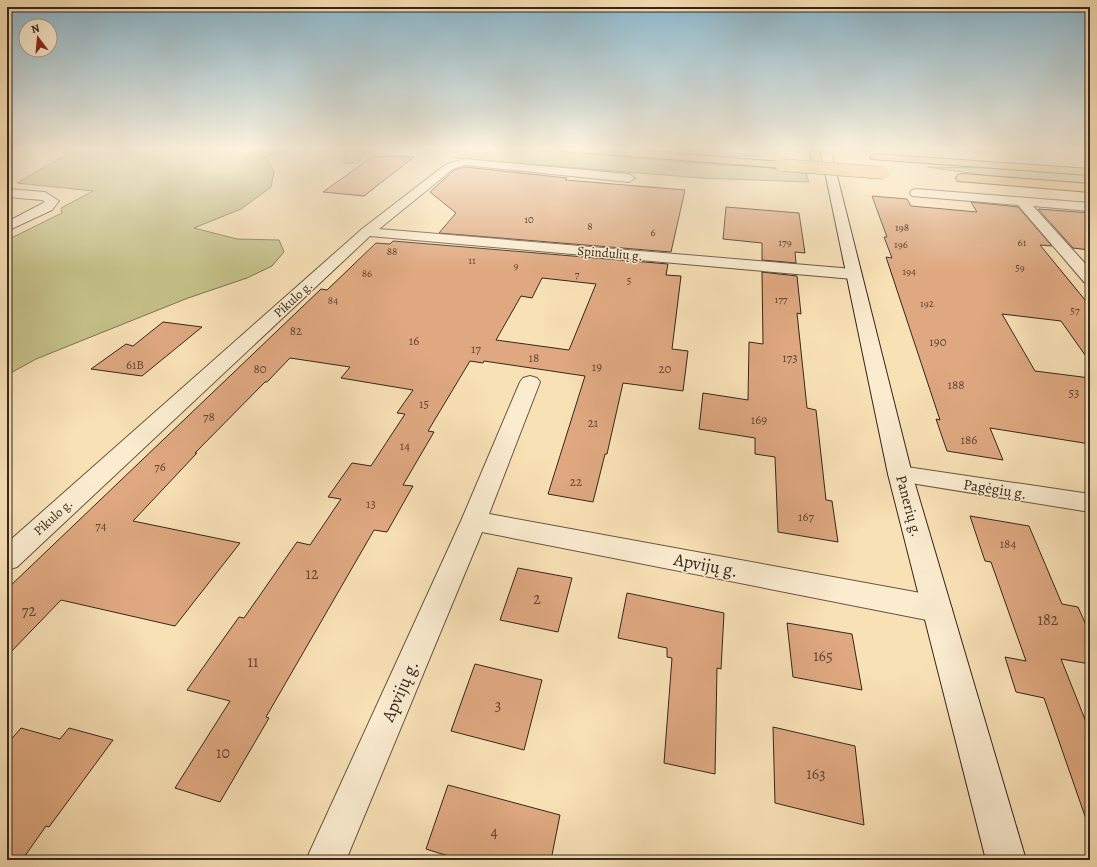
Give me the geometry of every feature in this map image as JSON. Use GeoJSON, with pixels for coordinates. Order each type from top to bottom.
{"type":"FeatureCollection","features":[{"type":"Feature","properties":{"kind":"street","name":"Pikulo g."},"geometry":{"type":"LineString","coordinates":[[7,559],[367,232],[423,188]]}},
{"type":"Feature","properties":{"kind":"street","name":"Panerių g."},"geometry":{"type":"LineString","coordinates":[[832,188],[900,474],[1006,860]]}},
{"type":"Feature","properties":{"kind":"street"},"geometry":{"type":"LineString","coordinates":[[7,193],[45,196],[53,201],[47,207],[7,227]]}},
{"type":"Feature","properties":{"kind":"street"},"geometry":{"type":"LineString","coordinates":[[916,193],[1090,207]]}},
{"type":"Feature","properties":{"kind":"street"},"geometry":{"type":"LineString","coordinates":[[1022,202],[1090,279]]}},
{"type":"Feature","properties":{"kind":"street","name":"Spindulių g."},"geometry":{"type":"LineString","coordinates":[[367,232],[853,274]]}},
{"type":"Feature","properties":{"kind":"street","name":"Apvijų g."},"geometry":{"type":"LineString","coordinates":[[326,860],[474,521],[530,382]]}},
{"type":"Feature","properties":{"kind":"street","name":"Pagėgių g."},"geometry":{"type":"LineString","coordinates":[[900,474],[1090,504]]}},
{"type":"Feature","properties":{"kind":"street","name":"Apvijų g."},"geometry":{"type":"LineString","coordinates":[[474,521],[937,609]]}},
{"type":"Feature","properties":{"kind":"shaded area"},"geometry":{"type":"Polygon","coordinates":[[[69,188],[269,188],[241,209],[194,228],[237,239],[279,240],[284,252],[272,266],[247,278],[188,298],[36,359],[7,375],[7,240],[62,213],[61,208],[93,191],[69,188]]]}},
{"type":"Feature","properties":{"kind":"building"},"geometry":{"type":"Polygon","coordinates":[[[328,188],[374,188],[364,196],[323,192],[328,188]]]}},
{"type":"Feature","properties":{"kind":"building"},"geometry":{"type":"Polygon","coordinates":[[[434,188],[667,188],[685,190],[671,252],[439,233],[456,213],[430,192],[434,188]]]}},
{"type":"Feature","properties":{"kind":"building"},"geometry":{"type":"Polygon","coordinates":[[[872,196],[907,199],[911,206],[977,212],[971,202],[1018,207],[1052,246],[1040,245],[1090,306],[1090,362],[1061,321],[1002,314],[1035,371],[1090,378],[1090,444],[990,428],[1003,460],[947,451],[936,419],[940,420],[886,257],[892,258],[884,237],[887,237],[872,196]]]}},
{"type":"Feature","properties":{"kind":"building"},"geometry":{"type":"Polygon","coordinates":[[[726,207],[799,213],[805,253],[795,252],[796,263],[762,260],[762,243],[723,239],[726,207]]]}},
{"type":"Feature","properties":{"kind":"building"},"geometry":{"type":"Polygon","coordinates":[[[1038,209],[1090,213],[1090,250],[1073,248],[1038,209]]]}},
{"type":"Feature","properties":{"kind":"building"},"geometry":{"type":"Polygon","coordinates":[[[393,241],[668,264],[666,275],[681,276],[672,349],[688,351],[683,391],[623,383],[607,454],[605,454],[593,502],[548,494],[585,376],[484,361],[483,363],[470,361],[428,431],[434,432],[403,485],[413,486],[387,532],[374,530],[266,717],[269,718],[220,802],[175,788],[230,701],[187,690],[239,617],[244,618],[297,542],[310,545],[341,499],[328,497],[352,463],[371,466],[405,414],[397,413],[413,390],[341,378],[350,367],[290,358],[267,382],[265,382],[195,453],[197,453],[133,521],[240,543],[175,626],[61,600],[7,656],[7,589],[321,289],[327,290],[376,243],[390,244],[393,241]],[[542,278],[532,298],[521,296],[496,340],[569,350],[596,284],[542,278]]]}},
{"type":"Feature","properties":{"kind":"building"},"geometry":{"type":"Polygon","coordinates":[[[762,272],[797,276],[801,314],[797,313],[807,408],[816,410],[826,500],[832,501],[838,542],[778,532],[775,457],[755,454],[755,438],[699,429],[703,393],[748,400],[749,342],[763,344],[762,272]]]}},
{"type":"Feature","properties":{"kind":"building"},"geometry":{"type":"Polygon","coordinates":[[[163,322],[202,327],[142,376],[91,369],[126,344],[133,346],[163,322]]]}},
{"type":"Feature","properties":{"kind":"building"},"geometry":{"type":"Polygon","coordinates":[[[970,516],[1029,526],[1062,604],[1078,607],[1090,634],[1090,664],[1061,659],[1090,732],[1090,818],[1086,819],[1044,698],[1016,692],[1005,657],[1026,661],[991,562],[985,561],[970,516]]]}},
{"type":"Feature","properties":{"kind":"building"},"geometry":{"type":"Polygon","coordinates":[[[518,568],[572,578],[558,632],[500,620],[518,568]]]}},
{"type":"Feature","properties":{"kind":"building"},"geometry":{"type":"Polygon","coordinates":[[[627,593],[724,613],[721,669],[717,668],[715,774],[664,763],[672,658],[667,657],[667,648],[618,638],[627,593]]]}},
{"type":"Feature","properties":{"kind":"building"},"geometry":{"type":"Polygon","coordinates":[[[787,623],[852,634],[862,690],[793,677],[787,623]]]}},
{"type":"Feature","properties":{"kind":"building"},"geometry":{"type":"Polygon","coordinates":[[[475,664],[542,680],[524,750],[451,731],[475,664]]]}},
{"type":"Feature","properties":{"kind":"building"},"geometry":{"type":"Polygon","coordinates":[[[773,727],[855,746],[864,825],[775,803],[773,727]]]}},
{"type":"Feature","properties":{"kind":"building"},"geometry":{"type":"Polygon","coordinates":[[[21,728],[60,739],[69,728],[113,740],[49,827],[46,826],[22,860],[7,860],[7,744],[21,728]]]}},
{"type":"Feature","properties":{"kind":"building"},"geometry":{"type":"Polygon","coordinates":[[[448,785],[560,815],[551,860],[461,860],[426,849],[448,785]]]}}]}
